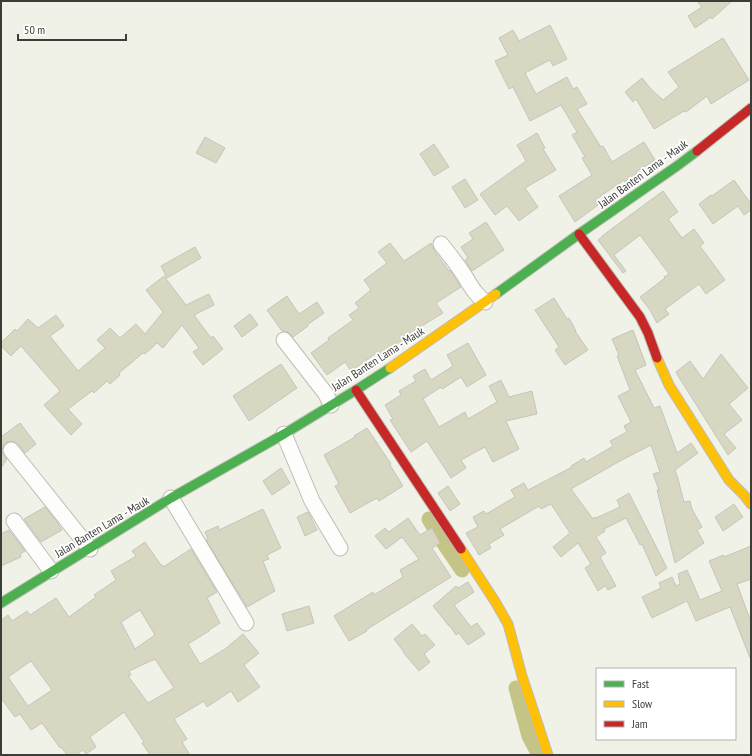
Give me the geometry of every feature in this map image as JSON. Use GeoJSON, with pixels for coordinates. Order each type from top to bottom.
{"type":"FeatureCollection","features":[{"type":"Feature","properties":{"kind":"main road","name":"Jalan Banten Lama - Mauk"},"geometry":{"type":"LineString","coordinates":[[1,603],[171,498],[284,434],[356,390],[485,302],[677,166],[751,108]]}},
{"type":"Feature","properties":{"kind":"main road"},"geometry":{"type":"LineString","coordinates":[[579,234],[640,317],[669,385],[729,480],[751,504]]}},
{"type":"Feature","properties":{"kind":"main road"},"geometry":{"type":"LineString","coordinates":[[356,390],[496,603],[508,624],[524,682],[548,755]]}},
{"type":"Feature","properties":{"kind":"street"},"geometry":{"type":"LineString","coordinates":[[441,244],[464,275],[472,289],[485,302]]}},
{"type":"Feature","properties":{"kind":"street"},"geometry":{"type":"LineString","coordinates":[[284,340],[326,394],[331,405]]}},
{"type":"Feature","properties":{"kind":"street"},"geometry":{"type":"LineString","coordinates":[[284,434],[312,501],[340,548]]}},
{"type":"Feature","properties":{"kind":"street"},"geometry":{"type":"LineString","coordinates":[[11,450],[90,549]]}},
{"type":"Feature","properties":{"kind":"street"},"geometry":{"type":"LineString","coordinates":[[171,498],[246,623]]}},
{"type":"Feature","properties":{"kind":"street"},"geometry":{"type":"LineString","coordinates":[[14,521],[51,571]]}},
{"type":"Feature","properties":{"kind":"building"},"geometry":{"type":"Polygon","coordinates":[[[697,1],[732,1],[712,19],[711,17],[695,28],[688,16],[702,7],[697,1]]]}},
{"type":"Feature","properties":{"kind":"building"},"geometry":{"type":"Polygon","coordinates":[[[550,25],[567,59],[553,66],[550,60],[525,73],[536,94],[567,77],[573,89],[577,87],[587,104],[577,109],[601,147],[603,146],[612,162],[644,142],[655,160],[636,172],[637,174],[625,182],[624,180],[595,200],[598,205],[575,222],[559,196],[592,175],[582,158],[585,157],[572,135],[577,132],[561,105],[530,121],[513,87],[509,89],[495,61],[508,55],[499,38],[513,30],[519,41],[550,25]]]}},
{"type":"Feature","properties":{"kind":"building"},"geometry":{"type":"Polygon","coordinates":[[[723,38],[749,80],[711,104],[707,96],[686,112],[684,111],[654,129],[636,99],[633,102],[625,92],[642,78],[663,100],[679,87],[668,72],[723,38]]]}},
{"type":"Feature","properties":{"kind":"building"},"geometry":{"type":"Polygon","coordinates":[[[537,133],[545,148],[543,149],[556,170],[525,188],[538,207],[519,221],[507,206],[495,215],[480,194],[526,161],[517,145],[537,133]]]}},
{"type":"Feature","properties":{"kind":"building"},"geometry":{"type":"Polygon","coordinates":[[[205,137],[225,148],[216,163],[196,153],[205,137]]]}},
{"type":"Feature","properties":{"kind":"building"},"geometry":{"type":"Polygon","coordinates":[[[434,144],[449,167],[434,176],[420,154],[434,144]]]}},
{"type":"Feature","properties":{"kind":"building"},"geometry":{"type":"Polygon","coordinates":[[[465,179],[478,200],[465,208],[452,187],[465,179]]]}},
{"type":"Feature","properties":{"kind":"building"},"geometry":{"type":"Polygon","coordinates":[[[734,180],[751,204],[751,210],[744,215],[738,206],[713,224],[699,204],[734,180]]]}},
{"type":"Feature","properties":{"kind":"building"},"geometry":{"type":"Polygon","coordinates":[[[663,191],[678,212],[668,219],[682,238],[694,229],[704,243],[700,246],[725,280],[706,294],[699,284],[665,309],[669,314],[657,323],[650,310],[640,297],[669,274],[640,235],[614,255],[626,271],[623,273],[598,240],[663,191]]]}},
{"type":"Feature","properties":{"kind":"building"},"geometry":{"type":"Polygon","coordinates":[[[486,222],[504,250],[472,271],[465,260],[468,258],[461,247],[473,239],[469,233],[486,222]]]}},
{"type":"Feature","properties":{"kind":"building"},"geometry":{"type":"Polygon","coordinates":[[[390,243],[404,261],[431,243],[434,250],[461,287],[436,303],[443,313],[415,330],[417,333],[413,337],[394,350],[393,349],[382,358],[378,352],[351,371],[345,362],[327,375],[311,353],[329,340],[328,338],[353,320],[349,315],[359,308],[355,303],[371,290],[364,280],[387,263],[378,252],[390,243]]]}},
{"type":"Feature","properties":{"kind":"building"},"geometry":{"type":"Polygon","coordinates":[[[195,247],[201,258],[167,278],[161,266],[195,247]]]}},
{"type":"Feature","properties":{"kind":"building"},"geometry":{"type":"Polygon","coordinates":[[[164,276],[186,305],[209,294],[214,305],[194,315],[211,338],[213,336],[223,349],[203,365],[193,352],[199,348],[182,325],[163,348],[157,343],[119,373],[120,375],[110,384],[107,381],[94,393],[92,391],[68,409],[82,424],[71,435],[44,405],[60,391],[21,346],[11,356],[1,346],[1,343],[15,329],[17,331],[28,319],[38,328],[56,315],[64,326],[50,336],[78,371],[105,348],[97,340],[110,328],[120,338],[136,324],[145,334],[163,312],[146,290],[164,276]]]}},
{"type":"Feature","properties":{"kind":"building"},"geometry":{"type":"Polygon","coordinates":[[[287,296],[299,314],[317,302],[324,313],[293,337],[288,332],[282,331],[267,310],[287,296]]]}},
{"type":"Feature","properties":{"kind":"building"},"geometry":{"type":"Polygon","coordinates":[[[554,298],[567,319],[569,318],[575,331],[588,350],[565,365],[555,350],[559,347],[535,310],[554,298]]]}},
{"type":"Feature","properties":{"kind":"building"},"geometry":{"type":"Polygon","coordinates":[[[250,314],[258,325],[242,337],[234,326],[250,314]]]}},
{"type":"Feature","properties":{"kind":"building"},"geometry":{"type":"Polygon","coordinates":[[[633,330],[646,365],[635,370],[654,408],[660,406],[677,453],[691,443],[698,453],[675,470],[684,502],[690,501],[692,509],[702,527],[697,530],[704,543],[675,563],[657,490],[659,490],[653,474],[660,472],[651,445],[571,489],[593,519],[620,507],[617,500],[629,493],[667,568],[656,576],[642,544],[640,545],[626,518],[604,529],[605,531],[596,537],[606,553],[600,557],[616,586],[608,590],[605,586],[598,591],[585,568],[591,564],[578,543],[561,557],[553,547],[570,533],[551,504],[541,509],[539,506],[500,529],[504,535],[489,544],[491,548],[479,555],[466,533],[478,527],[473,517],[484,511],[486,514],[515,497],[511,490],[524,483],[528,490],[572,467],[571,466],[584,458],[586,462],[613,446],[610,441],[627,432],[624,426],[631,422],[618,396],[630,390],[617,356],[619,355],[612,339],[633,330]]]}},
{"type":"Feature","properties":{"kind":"building"},"geometry":{"type":"Polygon","coordinates":[[[468,343],[486,375],[467,387],[461,377],[442,389],[441,387],[423,399],[439,427],[465,412],[468,419],[497,402],[489,386],[501,380],[509,397],[532,391],[537,414],[506,421],[519,449],[493,462],[485,447],[461,460],[466,468],[451,478],[427,441],[411,452],[390,420],[393,419],[385,405],[401,395],[399,391],[416,381],[413,376],[425,369],[431,380],[453,366],[447,355],[468,343]]]}},
{"type":"Feature","properties":{"kind":"building"},"geometry":{"type":"Polygon","coordinates":[[[721,354],[748,388],[729,404],[742,420],[724,434],[736,448],[728,455],[676,372],[690,361],[703,379],[721,354]]]}},
{"type":"Feature","properties":{"kind":"building"},"geometry":{"type":"Polygon","coordinates":[[[281,364],[297,388],[249,421],[233,396],[281,364]]]}},
{"type":"Feature","properties":{"kind":"building"},"geometry":{"type":"Polygon","coordinates":[[[20,423],[36,444],[25,453],[15,442],[10,441],[6,443],[3,446],[2,451],[7,459],[1,468],[1,437],[20,423]]]}},
{"type":"Feature","properties":{"kind":"building"},"geometry":{"type":"Polygon","coordinates":[[[367,428],[391,464],[390,465],[403,486],[379,501],[377,498],[350,513],[335,486],[339,484],[324,455],[355,437],[354,436],[367,428]]]}},
{"type":"Feature","properties":{"kind":"building"},"geometry":{"type":"Polygon","coordinates":[[[281,468],[290,483],[272,495],[263,481],[281,468]]]}},
{"type":"Feature","properties":{"kind":"building"},"geometry":{"type":"Polygon","coordinates":[[[448,486],[460,504],[450,511],[438,493],[448,486]]]}},
{"type":"Feature","properties":{"kind":"building"},"geometry":{"type":"Polygon","coordinates":[[[734,504],[743,517],[723,531],[715,517],[734,504]]]}},
{"type":"Feature","properties":{"kind":"building"},"geometry":{"type":"Polygon","coordinates":[[[45,507],[62,530],[41,542],[24,519],[45,507]]]}},
{"type":"Feature","properties":{"kind":"building"},"geometry":{"type":"Polygon","coordinates":[[[263,509],[281,548],[267,555],[269,559],[263,561],[275,591],[247,607],[206,540],[208,539],[205,532],[218,526],[219,530],[263,509]]]}},
{"type":"Feature","properties":{"kind":"building"},"geometry":{"type":"Polygon","coordinates":[[[308,512],[317,530],[305,536],[297,517],[308,512]]]}},
{"type":"Feature","properties":{"kind":"building"},"geometry":{"type":"Polygon","coordinates":[[[408,518],[420,535],[432,528],[440,543],[432,548],[451,577],[349,641],[334,616],[373,592],[374,595],[403,577],[400,570],[419,559],[402,537],[386,549],[375,536],[385,528],[389,532],[408,518]]]}},
{"type":"Feature","properties":{"kind":"building"},"geometry":{"type":"Polygon","coordinates":[[[9,530],[25,551],[20,554],[21,557],[1,566],[1,534],[9,530]]]}},
{"type":"Feature","properties":{"kind":"building"},"geometry":{"type":"Polygon","coordinates":[[[145,542],[163,567],[191,549],[217,592],[207,598],[220,623],[188,644],[200,664],[225,649],[243,634],[259,653],[244,665],[260,687],[238,702],[231,691],[207,707],[204,701],[174,719],[187,739],[182,742],[190,755],[150,755],[142,743],[144,742],[124,712],[90,737],[96,747],[86,754],[83,750],[76,755],[67,755],[61,747],[60,748],[42,723],[31,730],[20,714],[15,717],[1,698],[1,620],[8,615],[12,621],[27,611],[30,615],[56,598],[69,617],[96,597],[94,595],[116,580],[111,571],[136,556],[132,551],[145,542]],[[140,610],[121,622],[135,649],[155,635],[140,610]],[[155,659],[129,671],[131,675],[128,676],[148,703],[174,688],[155,659]],[[31,661],[8,677],[28,706],[52,690],[31,661]]]}},
{"type":"Feature","properties":{"kind":"building"},"geometry":{"type":"Polygon","coordinates":[[[751,546],[751,579],[737,584],[751,622],[751,658],[730,607],[696,621],[687,601],[652,618],[642,597],[661,588],[659,583],[672,577],[676,586],[680,584],[678,574],[687,570],[700,600],[722,591],[709,561],[723,555],[724,557],[751,546]]]}},
{"type":"Feature","properties":{"kind":"building"},"geometry":{"type":"Polygon","coordinates":[[[468,582],[474,592],[454,605],[471,627],[477,623],[485,634],[468,645],[459,633],[456,635],[433,606],[456,586],[458,588],[468,582]]]}},
{"type":"Feature","properties":{"kind":"building"},"geometry":{"type":"Polygon","coordinates":[[[309,606],[314,623],[287,631],[282,614],[309,606]]]}},
{"type":"Feature","properties":{"kind":"building"},"geometry":{"type":"Polygon","coordinates":[[[412,624],[422,636],[425,634],[435,645],[424,654],[430,662],[419,671],[394,639],[412,624]]]}},
{"type":"Feature","properties":{"kind":"waterway"},"geometry":{"type":"LineString","coordinates":[[429,519],[462,570]]}},
{"type":"Feature","properties":{"kind":"waterway"},"geometry":{"type":"LineString","coordinates":[[516,688],[529,736],[539,755]]}},
{"type":"Feature","properties":{"kind":"traffic: fast"},"geometry":{"type":"LineString","coordinates":[[496,294],[697,151]]}},
{"type":"Feature","properties":{"kind":"traffic: fast"},"geometry":{"type":"LineString","coordinates":[[1,603],[171,498],[284,434],[390,368]]}},
{"type":"Feature","properties":{"kind":"traffic: slow"},"geometry":{"type":"LineString","coordinates":[[390,368],[496,294]]}},
{"type":"Feature","properties":{"kind":"traffic: slow"},"geometry":{"type":"LineString","coordinates":[[657,358],[669,385],[729,480],[751,504]]}},
{"type":"Feature","properties":{"kind":"traffic: slow"},"geometry":{"type":"LineString","coordinates":[[461,549],[508,624],[522,676],[548,755]]}},
{"type":"Feature","properties":{"kind":"traffic: jam"},"geometry":{"type":"LineString","coordinates":[[697,151],[751,108]]}},
{"type":"Feature","properties":{"kind":"traffic: jam"},"geometry":{"type":"LineString","coordinates":[[579,234],[640,317],[648,333],[657,358]]}},
{"type":"Feature","properties":{"kind":"traffic: jam"},"geometry":{"type":"LineString","coordinates":[[356,390],[461,549]]}}]}
